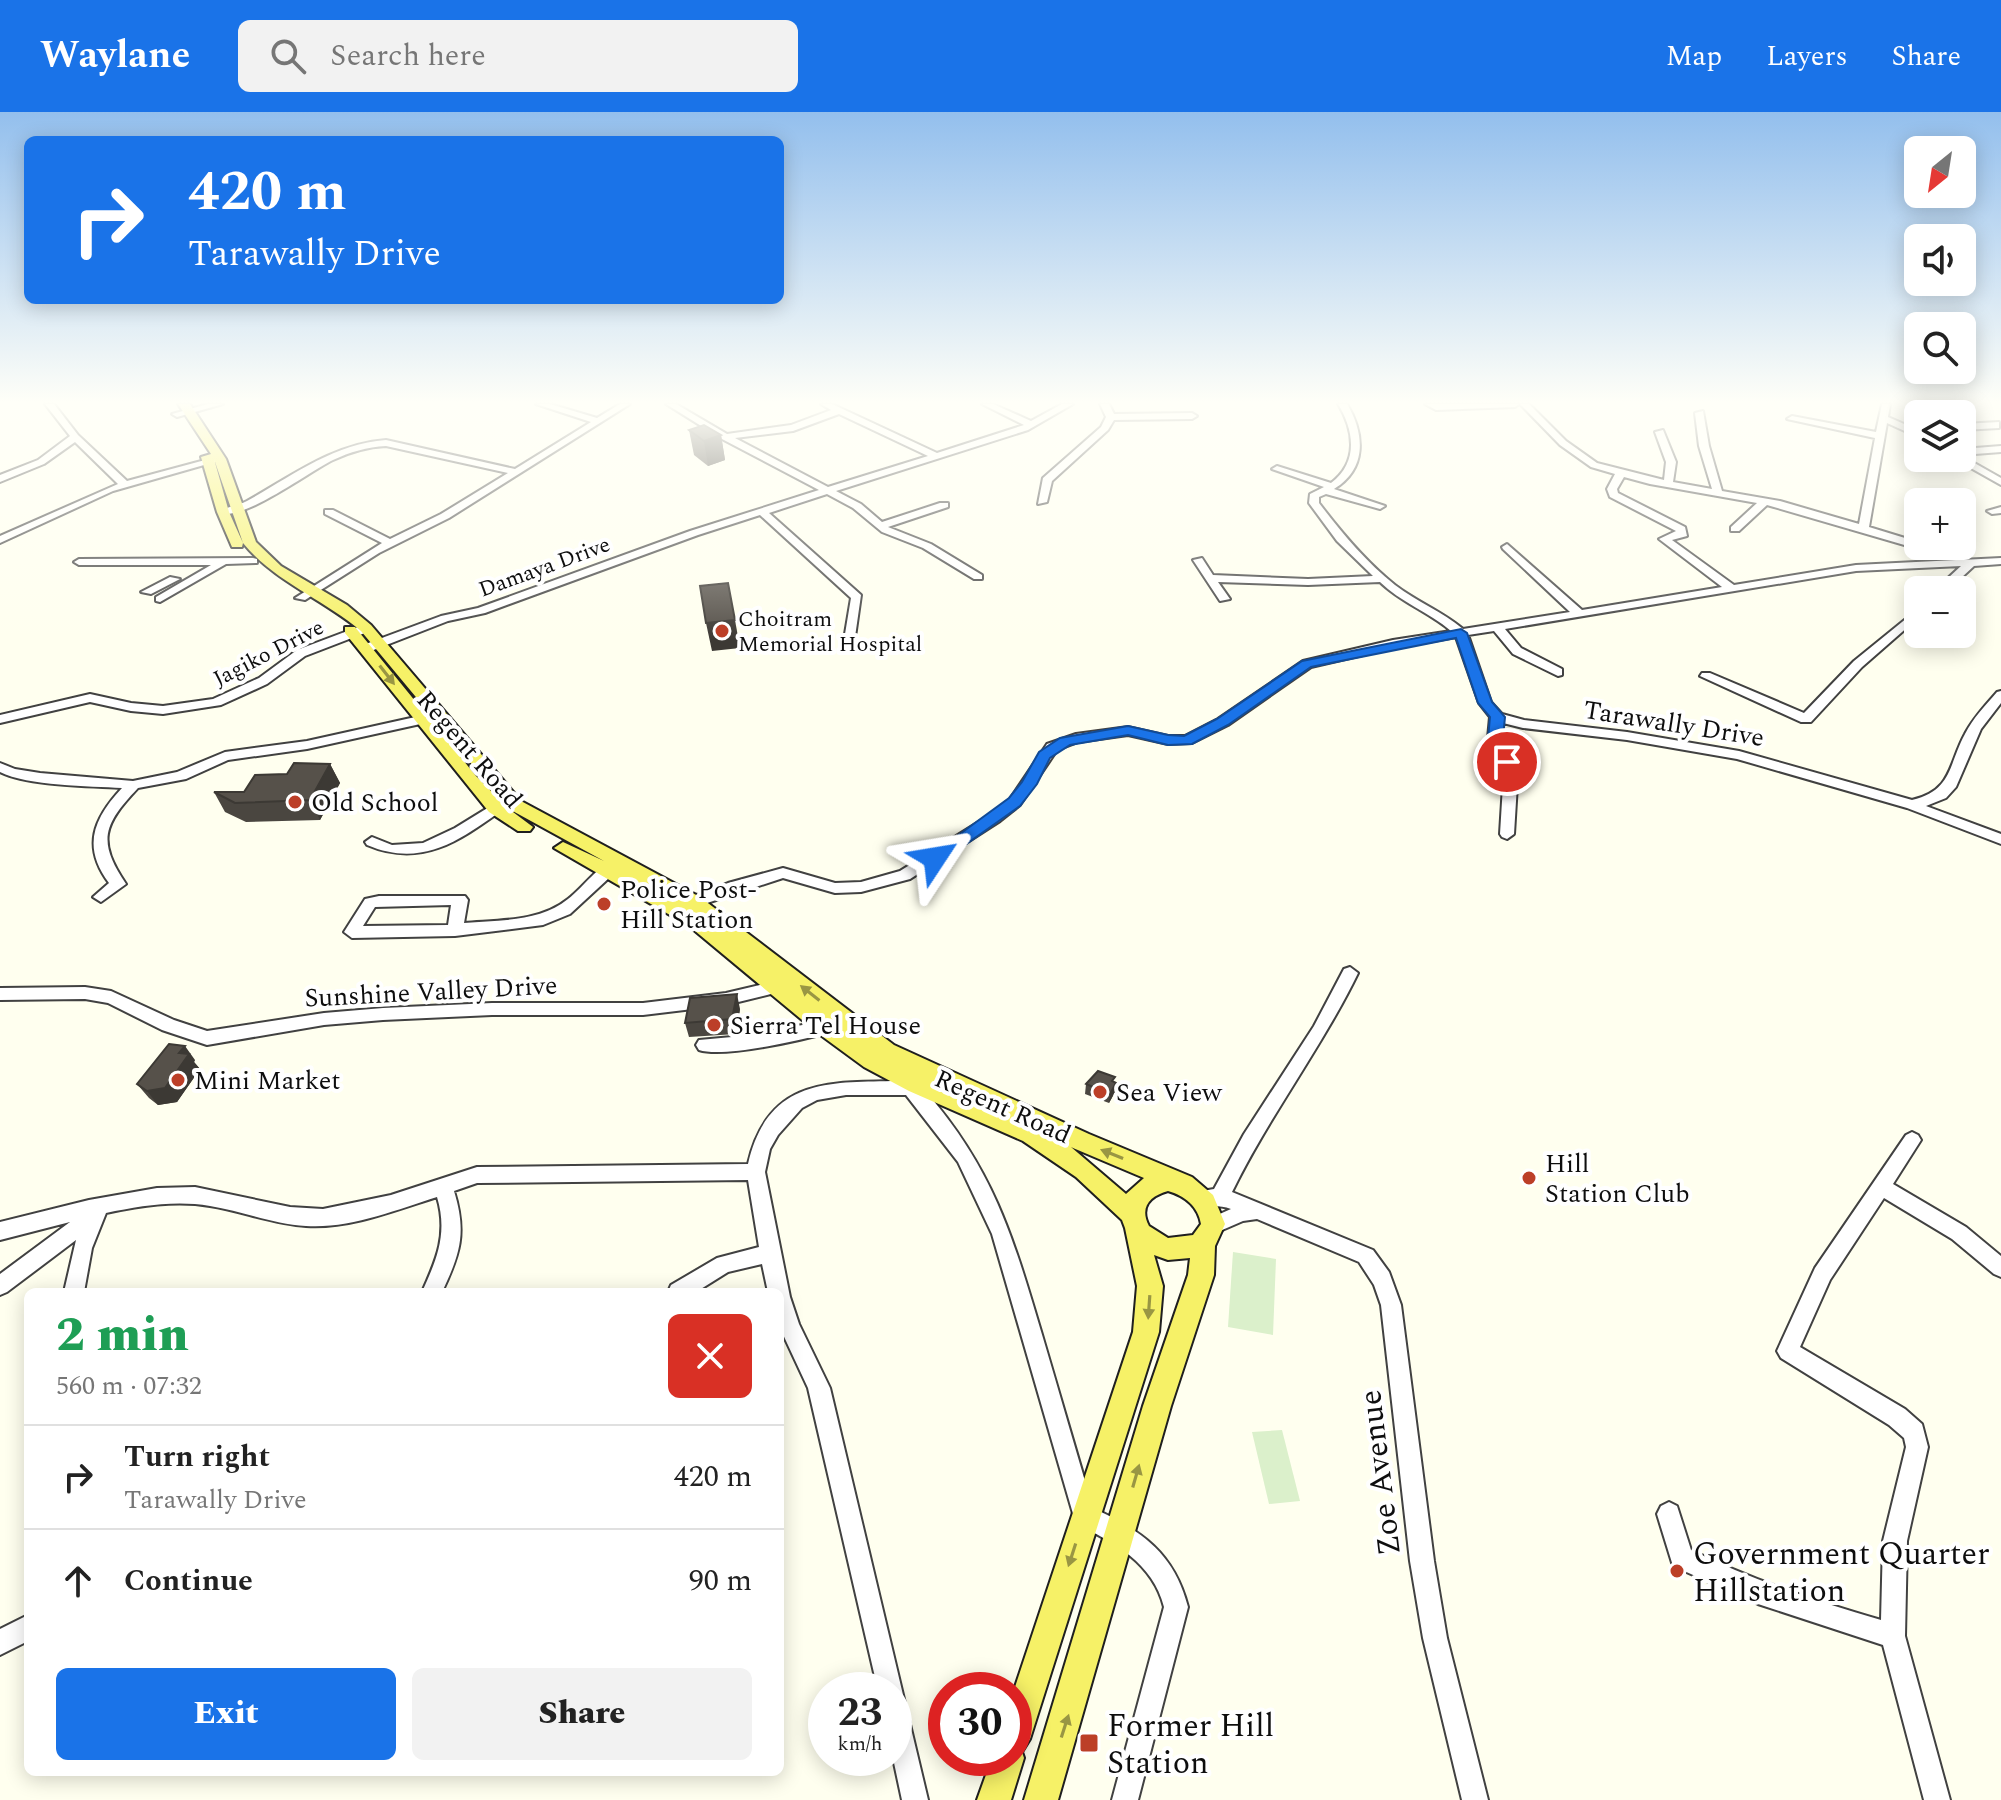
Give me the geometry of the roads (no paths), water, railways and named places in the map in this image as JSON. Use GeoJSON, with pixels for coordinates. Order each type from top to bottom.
{"type":"FeatureCollection","features":[{"type":"Feature","properties":{"kind":"main road","name":"Regent Road"},"geometry":{"type":"LineString","coordinates":[[222,483],[238,545],[282,587],[307,595]]}},
{"type":"Feature","properties":{"kind":"main road","name":"Regent Road"},"geometry":{"type":"LineString","coordinates":[[231,511],[250,543],[276,569],[307,595],[360,630],[431,718],[470,780],[502,803],[534,833],[693,902],[871,1041],[945,1080],[1202,1193]]}},
{"type":"Feature","properties":{"kind":"main road","name":"Regent Road"},"geometry":{"type":"LineString","coordinates":[[612,866],[680,910],[824,1027],[871,1060],[916,1088],[1052,1146],[1084,1169],[1134,1223]]}},
{"type":"Feature","properties":{"kind":"main road"},"geometry":{"type":"LineString","coordinates":[[1032,1682],[1146,1332],[1150,1286],[1132,1205],[1145,1187],[1156,1182],[1202,1193],[1211,1210],[1201,1275],[1157,1406],[1041,1800]]}},
{"type":"Feature","properties":{"kind":"main road"},"geometry":{"type":"LineString","coordinates":[[1134,1223],[1143,1239],[1166,1248],[1190,1248],[1208,1234]]}},
{"type":"Feature","properties":{"kind":"main road"},"geometry":{"type":"LineString","coordinates":[[994,1800],[1002,1776]]}},
{"type":"Feature","properties":{"kind":"street"},"geometry":{"type":"LineString","coordinates":[[0,540],[129,483]]}},
{"type":"Feature","properties":{"kind":"street"},"geometry":{"type":"LineString","coordinates":[[231,511],[284,483]]}},
{"type":"Feature","properties":{"kind":"street"},"geometry":{"type":"LineString","coordinates":[[307,595],[389,543],[445,516],[499,483]]}},
{"type":"Feature","properties":{"kind":"street"},"geometry":{"type":"LineString","coordinates":[[810,483],[857,506],[880,526],[927,546],[978,577]]}},
{"type":"Feature","properties":{"kind":"street","name":"Damaya Drive"},"geometry":{"type":"LineString","coordinates":[[374,645],[445,618],[481,611],[652,548],[850,483]]}},
{"type":"Feature","properties":{"kind":"street"},"geometry":{"type":"LineString","coordinates":[[1042,502],[1046,483]]}},
{"type":"Feature","properties":{"kind":"street"},"geometry":{"type":"LineString","coordinates":[[1315,483],[1380,506]]}},
{"type":"Feature","properties":{"kind":"street"},"geometry":{"type":"LineString","coordinates":[[1336,483],[1314,496],[1316,506],[1335,532],[1392,588],[1441,616],[1461,633],[1485,703],[1497,717],[1494,749],[1511,768],[1507,834]]}},
{"type":"Feature","properties":{"kind":"street"},"geometry":{"type":"LineString","coordinates":[[1615,483],[1612,489],[1614,495],[1681,529],[1683,534],[1664,539],[1731,588]]}},
{"type":"Feature","properties":{"kind":"street"},"geometry":{"type":"LineString","coordinates":[[1662,483],[1773,503],[1904,541]]}},
{"type":"Feature","properties":{"kind":"street"},"geometry":{"type":"LineString","coordinates":[[1715,483],[1718,493]]}},
{"type":"Feature","properties":{"kind":"street"},"geometry":{"type":"LineString","coordinates":[[1863,529],[1872,483]]}},
{"type":"Feature","properties":{"kind":"street"},"geometry":{"type":"LineString","coordinates":[[1735,529],[1773,503]]}},
{"type":"Feature","properties":{"kind":"street"},"geometry":{"type":"LineString","coordinates":[[880,526],[944,505]]}},
{"type":"Feature","properties":{"kind":"street"},"geometry":{"type":"LineString","coordinates":[[761,511],[857,597],[851,634]]}},
{"type":"Feature","properties":{"kind":"street"},"geometry":{"type":"LineString","coordinates":[[329,512],[389,543]]}},
{"type":"Feature","properties":{"kind":"street"},"geometry":{"type":"LineString","coordinates":[[1507,547],[1542,577],[1552,593],[1580,614]]}},
{"type":"Feature","properties":{"kind":"street"},"geometry":{"type":"LineString","coordinates":[[1198,560],[1224,599]]}},
{"type":"Feature","properties":{"kind":"street"},"geometry":{"type":"LineString","coordinates":[[1965,560],[2001,568]]}},
{"type":"Feature","properties":{"kind":"street"},"geometry":{"type":"LineString","coordinates":[[147,592],[211,561]]}},
{"type":"Feature","properties":{"kind":"street"},"geometry":{"type":"LineString","coordinates":[[160,599],[226,561]]}},
{"type":"Feature","properties":{"kind":"street"},"geometry":{"type":"LineString","coordinates":[[79,562],[253,561]]}},
{"type":"Feature","properties":{"kind":"street"},"geometry":{"type":"LineString","coordinates":[[693,902],[783,873],[835,888],[861,887],[905,875],[1015,802],[1029,784],[1044,755],[1066,741],[1128,731],[1168,740],[1187,740],[1223,722],[1307,664],[1461,633],[1856,568],[2001,561]]}},
{"type":"Feature","properties":{"kind":"street"},"geometry":{"type":"LineString","coordinates":[[1959,576],[1975,563]]}},
{"type":"Feature","properties":{"kind":"street"},"geometry":{"type":"LineString","coordinates":[[1210,578],[1308,582],[1382,579]]}},
{"type":"Feature","properties":{"kind":"street"},"geometry":{"type":"LineString","coordinates":[[1706,676],[1806,719],[1858,664],[1904,624]]}},
{"type":"Feature","properties":{"kind":"street"},"geometry":{"type":"LineString","coordinates":[[1497,627],[1517,651],[1558,672]]}},
{"type":"Feature","properties":{"kind":"street","name":"Jagiko Drive"},"geometry":{"type":"LineString","coordinates":[[0,719],[90,698],[163,710],[216,702],[263,681],[301,653],[360,630]]}},
{"type":"Feature","properties":{"kind":"street","name":"Tarawally Drive"},"geometry":{"type":"LineString","coordinates":[[1497,717],[1523,724],[1627,736],[1739,755],[1912,805],[1930,802],[1951,785],[1973,730],[2001,695]]}},
{"type":"Feature","properties":{"kind":"street"},"geometry":{"type":"LineString","coordinates":[[0,767],[26,775],[133,785],[181,776],[225,756],[307,745],[431,718]]}},
{"type":"Feature","properties":{"kind":"street"},"geometry":{"type":"LineString","coordinates":[[101,897],[118,884],[109,874],[104,860],[99,841],[102,828],[107,813],[133,785]]}},
{"type":"Feature","properties":{"kind":"street"},"geometry":{"type":"LineString","coordinates":[[372,842],[395,851],[418,849],[456,835],[502,803]]}},
{"type":"Feature","properties":{"kind":"street"},"geometry":{"type":"LineString","coordinates":[[1912,805],[2001,839]]}},
{"type":"Feature","properties":{"kind":"street"},"geometry":{"type":"LineString","coordinates":[[455,930],[460,900],[379,901],[370,903],[352,932],[455,930],[556,916],[571,906],[612,866]]}},
{"type":"Feature","properties":{"kind":"street"},"geometry":{"type":"LineString","coordinates":[[1202,1193],[1237,1160],[1324,1028],[1350,973]]}},
{"type":"Feature","properties":{"kind":"street","name":"Sunshine Valley Drive"},"geometry":{"type":"LineString","coordinates":[[0,994],[85,993],[111,997],[168,1025],[207,1038],[324,1019],[383,1014],[492,1009],[643,1009],[726,999],[777,987]]}},
{"type":"Feature","properties":{"kind":"street"},"geometry":{"type":"LineString","coordinates":[[705,1045],[743,1043],[824,1027]]}},
{"type":"Feature","properties":{"kind":"street"},"geometry":{"type":"LineString","coordinates":[[779,1288],[756,1172],[759,1149],[770,1130],[800,1099],[819,1090],[844,1087],[916,1088],[945,1080]]}},
{"type":"Feature","properties":{"kind":"street"},"geometry":{"type":"LineString","coordinates":[[916,1088],[959,1144],[984,1190],[1002,1234],[1084,1516],[1120,1532],[1162,1570],[1174,1591],[1176,1607],[1125,1800]]}},
{"type":"Feature","properties":{"kind":"street"},"geometry":{"type":"LineString","coordinates":[[1912,1140],[1822,1274],[1788,1351],[1897,1417],[1914,1432],[1917,1447],[1895,1541],[1893,1636],[1937,1800]]}},
{"type":"Feature","properties":{"kind":"street"},"geometry":{"type":"LineString","coordinates":[[0,1231],[151,1197],[183,1195],[306,1218],[328,1217],[477,1175],[512,1172],[756,1172]]}},
{"type":"Feature","properties":{"kind":"street"},"geometry":{"type":"LineString","coordinates":[[434,1288],[453,1247],[451,1209],[443,1187]]}},
{"type":"Feature","properties":{"kind":"street"},"geometry":{"type":"LineString","coordinates":[[1882,1187],[1959,1233],[2001,1268]]}},
{"type":"Feature","properties":{"kind":"street","name":"Zoe Avenue"},"geometry":{"type":"LineString","coordinates":[[1202,1193],[1258,1211],[1366,1256],[1386,1285],[1435,1638],[1475,1800]]}},
{"type":"Feature","properties":{"kind":"street"},"geometry":{"type":"LineString","coordinates":[[0,1286],[101,1209]]}},
{"type":"Feature","properties":{"kind":"street"},"geometry":{"type":"LineString","coordinates":[[75,1288],[82,1248],[101,1209]]}},
{"type":"Feature","properties":{"kind":"street"},"geometry":{"type":"LineString","coordinates":[[1208,1234],[1241,1213],[1258,1211]]}},
{"type":"Feature","properties":{"kind":"street"},"geometry":{"type":"LineString","coordinates":[[685,1288],[724,1264],[772,1253]]}},
{"type":"Feature","properties":{"kind":"street"},"geometry":{"type":"LineString","coordinates":[[784,1312],[798,1349],[811,1367],[819,1388],[887,1672]]}},
{"type":"Feature","properties":{"kind":"street"},"geometry":{"type":"LineString","coordinates":[[1669,1514],[1681,1558],[1715,1576],[1779,1602],[1893,1636]]}},
{"type":"Feature","properties":{"kind":"street"},"geometry":{"type":"LineString","coordinates":[[0,1643],[24,1629]]}},
{"type":"Feature","properties":{"kind":"street"},"geometry":{"type":"LineString","coordinates":[[910,1776],[915,1800]]}},
{"type":"Feature","properties":{"kind":"place","name":"Choitram Memorial Hospital"},"geometry":{"type":"Point","coordinates":[722,631]}},
{"type":"Feature","properties":{"kind":"place","name":"Old School"},"geometry":{"type":"Point","coordinates":[295,802]}},
{"type":"Feature","properties":{"kind":"place","name":"Police Post- Hill Station"},"geometry":{"type":"Point","coordinates":[604,904]}},
{"type":"Feature","properties":{"kind":"place","name":"Sierra Tel House"},"geometry":{"type":"Point","coordinates":[714,1025]}},
{"type":"Feature","properties":{"kind":"place","name":"Mini Market"},"geometry":{"type":"Point","coordinates":[178,1080]}},
{"type":"Feature","properties":{"kind":"place","name":"Sea View"},"geometry":{"type":"Point","coordinates":[1100,1092]}},
{"type":"Feature","properties":{"kind":"place","name":"Hill Station Club"},"geometry":{"type":"Point","coordinates":[1529,1178]}},
{"type":"Feature","properties":{"kind":"place","name":"Government Quarter Hillstation"},"geometry":{"type":"Point","coordinates":[1677,1571]}},
{"type":"Feature","properties":{"kind":"place","name":"Former Hill Station"},"geometry":{"type":"Point","coordinates":[1089,1743]}}]}
